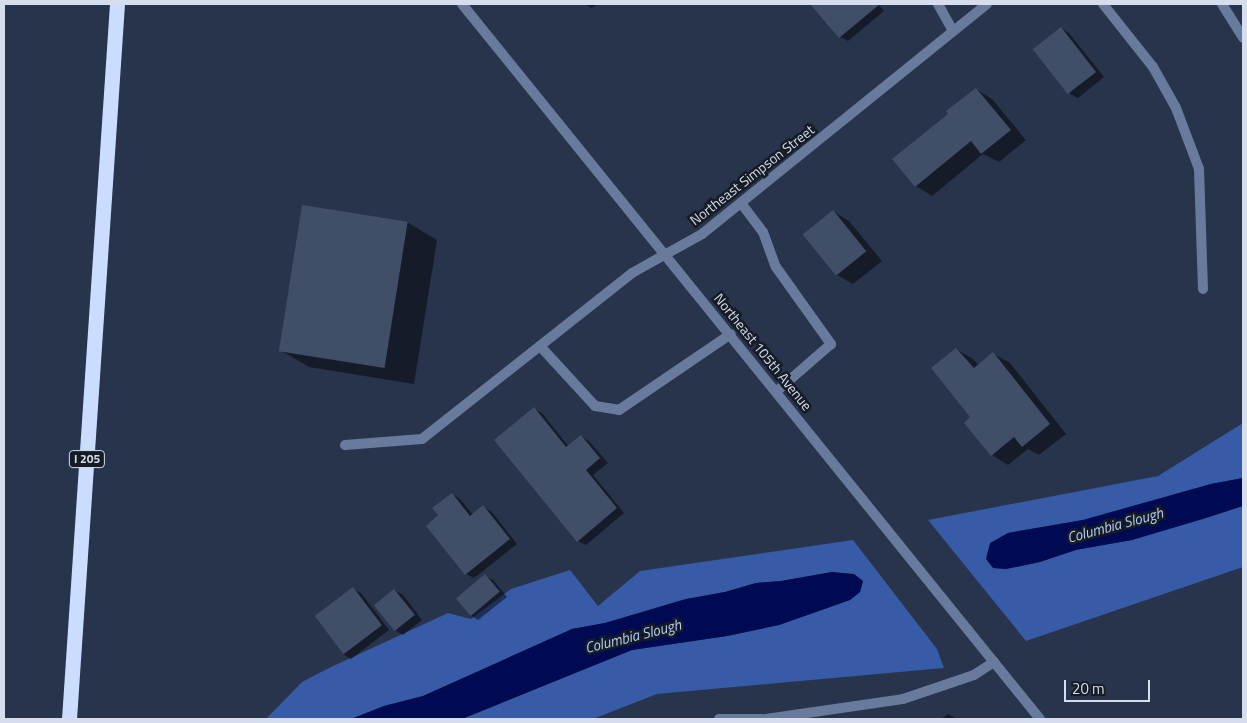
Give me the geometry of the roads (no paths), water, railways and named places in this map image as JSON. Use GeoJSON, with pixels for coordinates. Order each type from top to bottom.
{"type":"FeatureCollection","features":[{"type":"Feature","properties":{"kind":"highway","name":"I 205"},"geometry":{"type":"LineString","coordinates":[[69,719],[117,6]]}},
{"type":"Feature","properties":{"kind":"street","name":"Northeast 105th Avenue"},"geometry":{"type":"LineString","coordinates":[[462,4],[731,334],[1040,719]]}},
{"type":"Feature","properties":{"kind":"street"},"geometry":{"type":"LineString","coordinates":[[938,4],[953,31]]}},
{"type":"Feature","properties":{"kind":"street","name":"Northeast Simpson Street"},"geometry":{"type":"LineString","coordinates":[[345,445],[422,439],[632,273],[702,234],[987,4]]}},
{"type":"Feature","properties":{"kind":"street"},"geometry":{"type":"LineString","coordinates":[[1103,4],[1153,66],[1176,108],[1199,169],[1203,289]]}},
{"type":"Feature","properties":{"kind":"street"},"geometry":{"type":"LineString","coordinates":[[1222,4],[1243,38]]}},
{"type":"Feature","properties":{"kind":"street"},"geometry":{"type":"LineString","coordinates":[[740,203],[763,232],[776,267],[831,344],[777,391]]}},
{"type":"Feature","properties":{"kind":"street"},"geometry":{"type":"LineString","coordinates":[[540,346],[595,406],[619,410],[731,334]]}},
{"type":"Feature","properties":{"kind":"street"},"geometry":{"type":"LineString","coordinates":[[719,719],[764,719],[903,699],[974,674],[994,662]]}},
{"type":"Feature","properties":{"kind":"water","name":"Columbia Slough"},"geometry":{"type":"Polygon","coordinates":[[[1243,478],[1243,506],[1203,519],[1132,540],[1076,550],[1040,562],[1006,569],[993,568],[986,559],[990,543],[1008,533],[1083,520],[1211,484],[1243,478]]]}},
{"type":"Feature","properties":{"kind":"water","name":"Columbia Slough"},"geometry":{"type":"Polygon","coordinates":[[[832,572],[854,574],[863,581],[860,592],[850,600],[779,625],[727,636],[632,650],[462,719],[351,719],[384,706],[423,696],[572,629],[605,623],[686,599],[725,592],[756,583],[781,581],[832,572]]]}}]}
